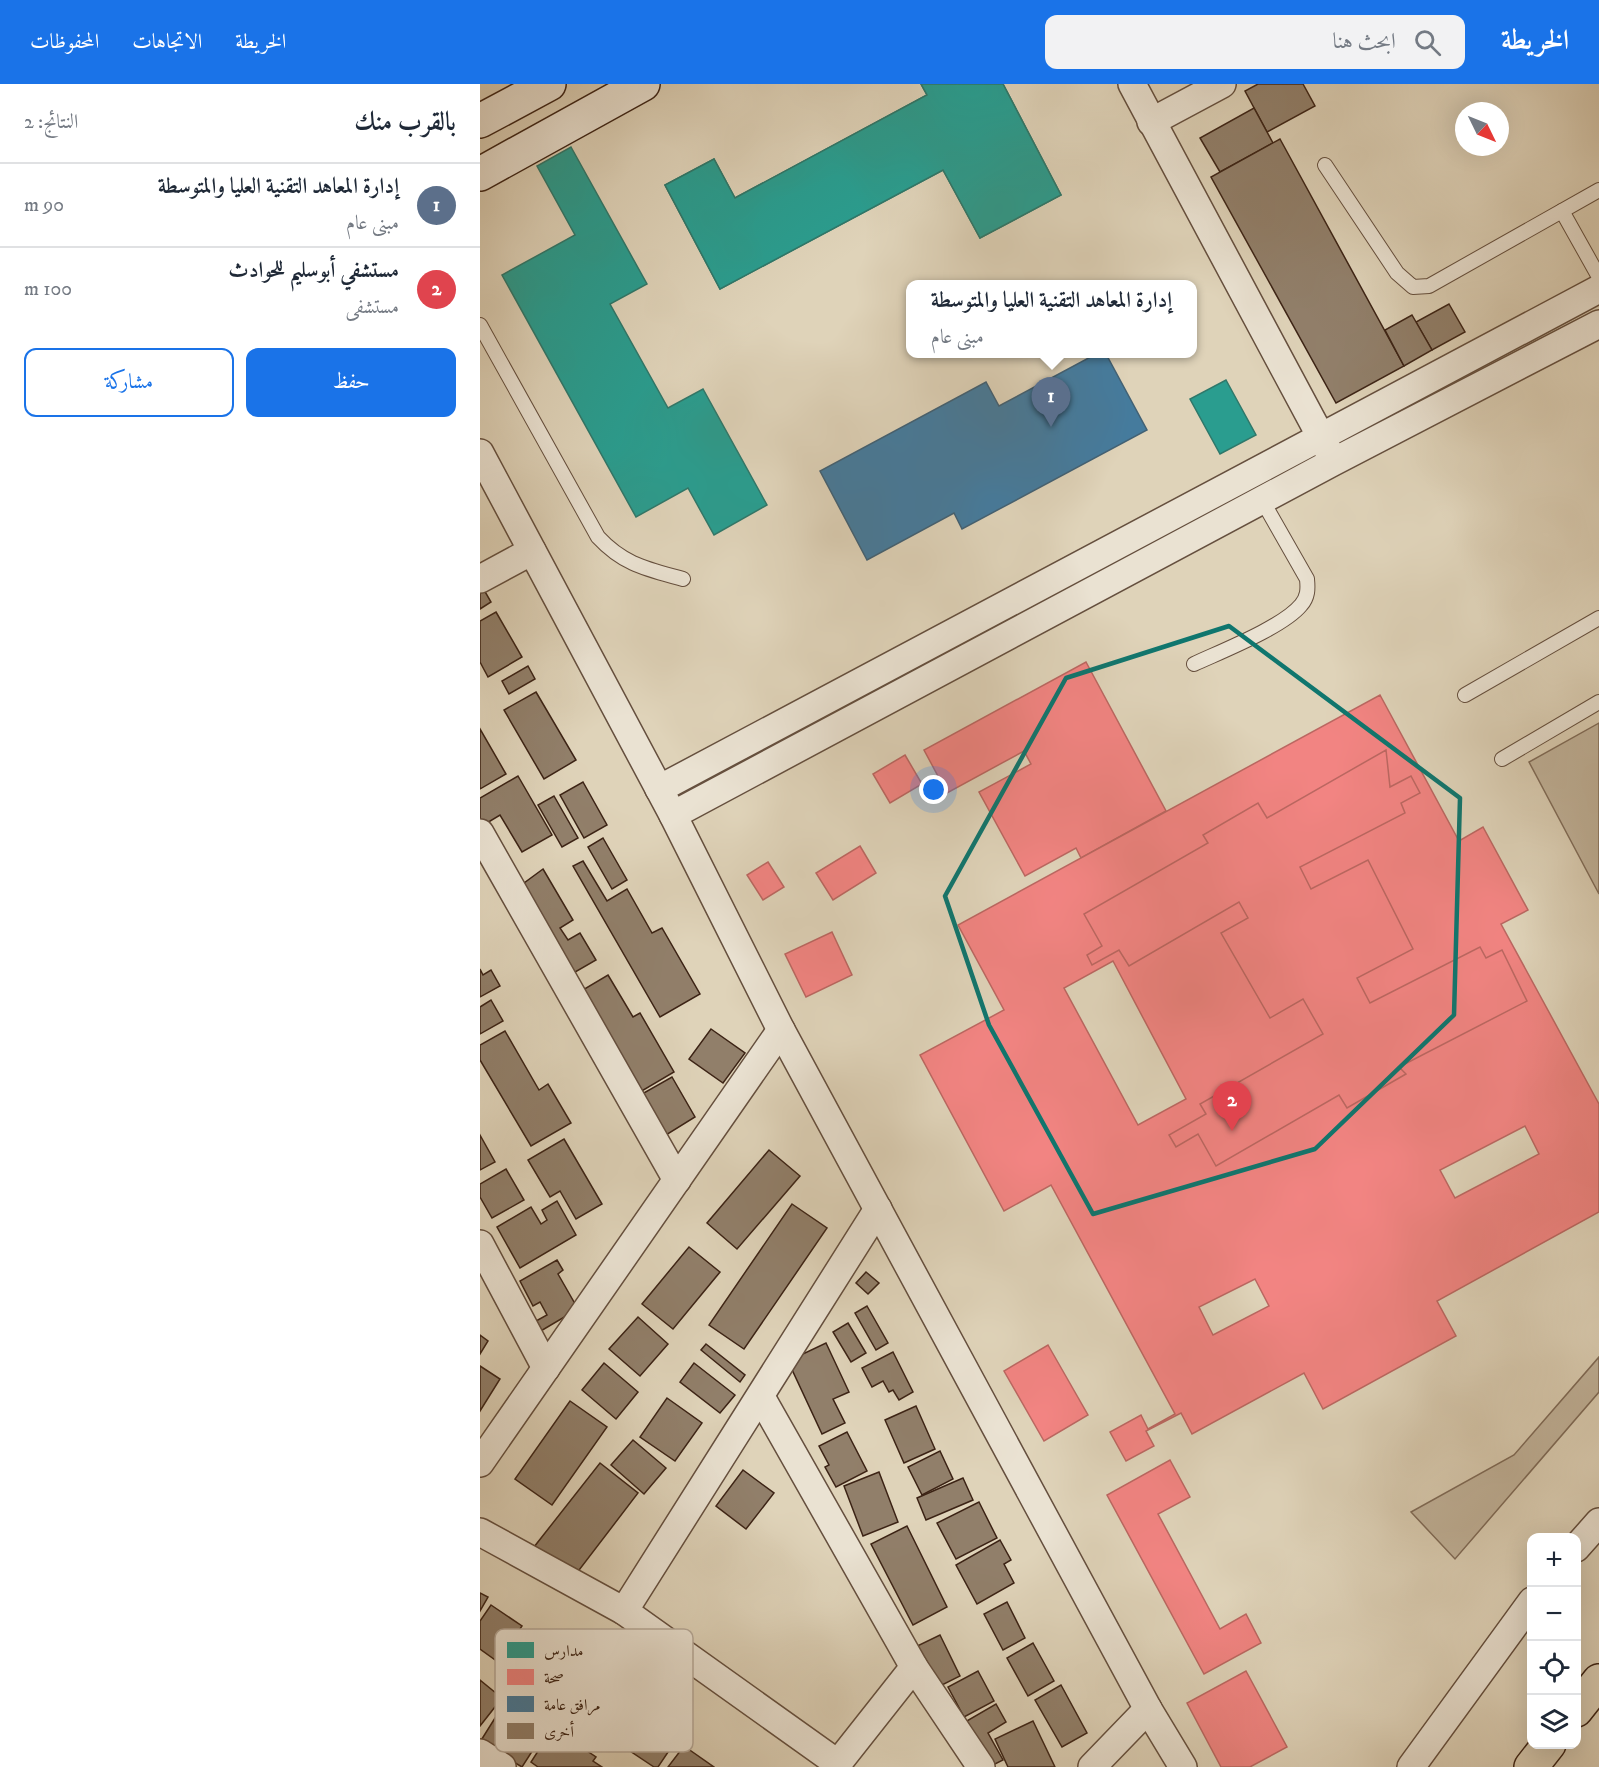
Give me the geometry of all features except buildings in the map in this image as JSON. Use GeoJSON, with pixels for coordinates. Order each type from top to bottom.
{"type":"FeatureCollection","features":[{"type":"Feature","properties":{"kind":"highway"},"geometry":{"type":"LineString","coordinates":[[1581,1704],[1599,1681]]}},
{"type":"Feature","properties":{"kind":"highway"},"geometry":{"type":"LineString","coordinates":[[1531,1767],[1545,1749]]}},
{"type":"Feature","properties":{"kind":"street"},"geometry":{"type":"LineString","coordinates":[[480,174],[643,84]]}},
{"type":"Feature","properties":{"kind":"street"},"geometry":{"type":"LineString","coordinates":[[1132,84],[1323,436],[1333,462]]}},
{"type":"Feature","properties":{"kind":"street"},"geometry":{"type":"LineString","coordinates":[[1151,122],[1222,84]]}},
{"type":"Feature","properties":{"kind":"street"},"geometry":{"type":"LineString","coordinates":[[480,121],[542,86]]}},
{"type":"Feature","properties":{"kind":"street"},"geometry":{"type":"LineString","coordinates":[[659,789],[1599,289]]}},
{"type":"Feature","properties":{"kind":"street"},"geometry":{"type":"LineString","coordinates":[[673,815],[1333,462],[1599,324]]}},
{"type":"Feature","properties":{"kind":"street"},"geometry":{"type":"LineString","coordinates":[[480,453],[673,815],[781,1030],[1148,1709],[1182,1767]]}},
{"type":"Feature","properties":{"kind":"street"},"geometry":{"type":"LineString","coordinates":[[1167,519],[1179,544]]}},
{"type":"Feature","properties":{"kind":"street"},"geometry":{"type":"LineString","coordinates":[[480,579],[532,551]]}},
{"type":"Feature","properties":{"kind":"street"},"geometry":{"type":"LineString","coordinates":[[845,690],[857,716]]}},
{"type":"Feature","properties":{"kind":"street"},"geometry":{"type":"LineString","coordinates":[[480,833],[677,1180]]}},
{"type":"Feature","properties":{"kind":"street"},"geometry":{"type":"LineString","coordinates":[[480,1463],[781,1030]]}},
{"type":"Feature","properties":{"kind":"street"},"geometry":{"type":"LineString","coordinates":[[624,1611],[878,1209]]}},
{"type":"Feature","properties":{"kind":"street"},"geometry":{"type":"LineString","coordinates":[[480,1244],[546,1368]]}},
{"type":"Feature","properties":{"kind":"street"},"geometry":{"type":"LineString","coordinates":[[761,1397],[914,1667],[981,1767]]}},
{"type":"Feature","properties":{"kind":"street"},"geometry":{"type":"LineString","coordinates":[[1581,1542],[1599,1522]]}},
{"type":"Feature","properties":{"kind":"street"},"geometry":{"type":"LineString","coordinates":[[480,1532],[624,1611],[649,1629]]}},
{"type":"Feature","properties":{"kind":"street"},"geometry":{"type":"LineString","coordinates":[[1411,1767],[1527,1608]]}},
{"type":"Feature","properties":{"kind":"street"},"geometry":{"type":"LineString","coordinates":[[693,1661],[836,1765],[914,1667]]}},
{"type":"Feature","properties":{"kind":"street"},"geometry":{"type":"LineString","coordinates":[[1092,1767],[1148,1709]]}},
{"type":"Feature","properties":{"kind":"street"},"geometry":{"type":"LineString","coordinates":[[480,1753],[502,1767]]}},
{"type":"Feature","properties":{"kind":"lane"},"geometry":{"type":"LineString","coordinates":[[1325,165],[1397,273],[1413,287],[1429,286],[1599,190]]}},
{"type":"Feature","properties":{"kind":"lane"},"geometry":{"type":"LineString","coordinates":[[1562,211],[1599,277]]}},
{"type":"Feature","properties":{"kind":"lane"},"geometry":{"type":"LineString","coordinates":[[480,325],[598,537],[614,554],[634,566],[683,579]]}},
{"type":"Feature","properties":{"kind":"lane"},"geometry":{"type":"LineString","coordinates":[[1194,664],[1288,617],[1302,604],[1309,591],[1307,579],[1262,500]]}},
{"type":"Feature","properties":{"kind":"lane"},"geometry":{"type":"LineString","coordinates":[[1465,695],[1599,618]]}},
{"type":"Feature","properties":{"kind":"lane"},"geometry":{"type":"LineString","coordinates":[[1502,759],[1599,702]]}},
{"type":"Feature","properties":{"kind":"highlighted area"},"geometry":{"type":"Polygon","coordinates":[[[1229,626],[1460,798],[1454,1015],[1315,1149],[1093,1214],[989,1025],[945,896],[1066,678],[1229,626]]]}},
{"type":"Feature","properties":{"kind":"shaded area"},"geometry":{"type":"Polygon","coordinates":[[[1599,723],[1599,894],[1529,762],[1599,723]]]}},
{"type":"Feature","properties":{"kind":"shaded area"},"geometry":{"type":"Polygon","coordinates":[[[1599,1357],[1599,1392],[1455,1559],[1411,1512],[1514,1455],[1599,1357]]]}},
{"type":"Feature","properties":{"kind":"place","name":"إدارة المعاهد التقنية العليا والمتوسطة"},"geometry":{"type":"Point","coordinates":[1051,427]}},
{"type":"Feature","properties":{"kind":"place","name":"مستشفي أبوسليم للحوادث"},"geometry":{"type":"Point","coordinates":[1232,1131]}}]}
